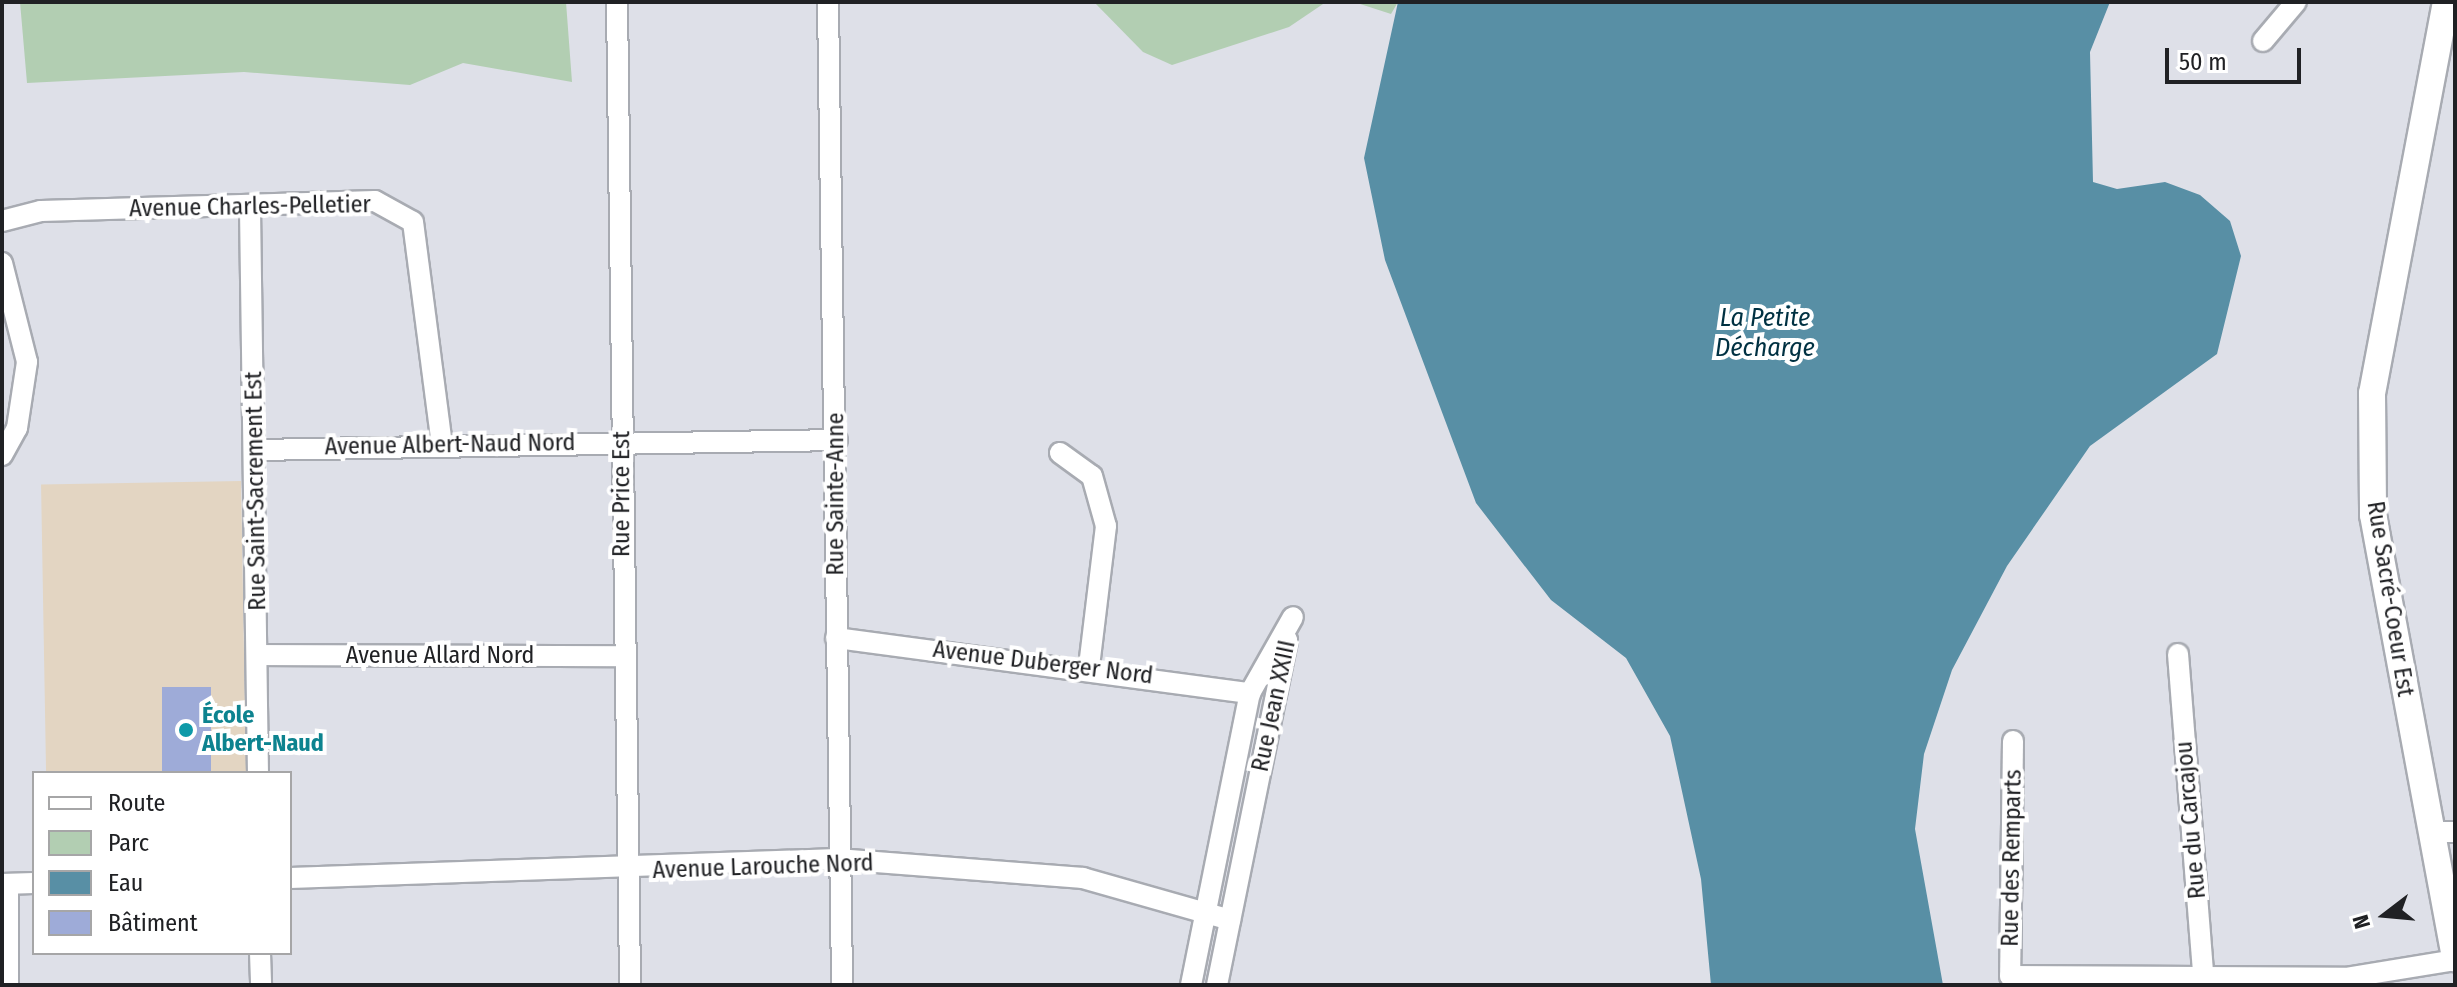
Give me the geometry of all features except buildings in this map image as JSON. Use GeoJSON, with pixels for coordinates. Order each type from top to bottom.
{"type":"FeatureCollection","features":[{"type":"Feature","properties":{"kind":"street","name":"Rue Price Est"},"geometry":{"type":"LineString","coordinates":[[617,2],[622,656],[630,985]]}},
{"type":"Feature","properties":{"kind":"street","name":"Rue Sainte-Anne"},"geometry":{"type":"LineString","coordinates":[[828,2],[837,440],[837,859],[842,985]]}},
{"type":"Feature","properties":{"kind":"street"},"geometry":{"type":"LineString","coordinates":[[2263,41],[2296,2]]}},
{"type":"Feature","properties":{"kind":"street","name":"Rue Sacré-Coeur Est"},"geometry":{"type":"LineString","coordinates":[[2446,2],[2372,393],[2373,515],[2444,832],[2455,959]]}},
{"type":"Feature","properties":{"kind":"street","name":"Avenue Charles-Pelletier"},"geometry":{"type":"LineString","coordinates":[[2,221],[41,211],[250,209],[375,201],[413,222],[442,444]]}},
{"type":"Feature","properties":{"kind":"street","name":"Rue Saint-Sacrement Est"},"geometry":{"type":"LineString","coordinates":[[250,209],[259,655],[258,771]]}},
{"type":"Feature","properties":{"kind":"street"},"geometry":{"type":"LineString","coordinates":[[2,263],[27,362],[17,428],[2,455]]}},
{"type":"Feature","properties":{"kind":"street","name":"Avenue Albert-Naud Nord"},"geometry":{"type":"LineString","coordinates":[[255,450],[622,440],[837,440]]}},
{"type":"Feature","properties":{"kind":"street"},"geometry":{"type":"LineString","coordinates":[[1060,453],[1092,476],[1106,526],[1089,666]]}},
{"type":"Feature","properties":{"kind":"street","name":"Rue Jean XXIII"},"geometry":{"type":"LineString","coordinates":[[1191,985],[1250,693],[1293,617],[1217,985]]}},
{"type":"Feature","properties":{"kind":"street","name":"Avenue Duberger Nord"},"geometry":{"type":"LineString","coordinates":[[836,638],[1089,666],[1250,693]]}},
{"type":"Feature","properties":{"kind":"street","name":"Rue du Carcajou"},"geometry":{"type":"LineString","coordinates":[[2178,654],[2204,981]]}},
{"type":"Feature","properties":{"kind":"street","name":"Avenue Allard Nord"},"geometry":{"type":"LineString","coordinates":[[259,655],[622,656]]}},
{"type":"Feature","properties":{"kind":"street","name":"Rue des Remparts"},"geometry":{"type":"LineString","coordinates":[[2013,741],[2010,976],[2204,981]]}},
{"type":"Feature","properties":{"kind":"street","name":"Avenue Larouche Nord"},"geometry":{"type":"LineString","coordinates":[[292,878],[628,871],[837,859],[1083,878],[1230,920]]}},
{"type":"Feature","properties":{"kind":"street"},"geometry":{"type":"LineString","coordinates":[[8,985],[5,884],[32,883]]}},
{"type":"Feature","properties":{"kind":"street"},"geometry":{"type":"LineString","coordinates":[[260,955],[261,985]]}},
{"type":"Feature","properties":{"kind":"street"},"geometry":{"type":"LineString","coordinates":[[2204,981],[2345,978],[2455,959]]}},
{"type":"Feature","properties":{"kind":"shaded area"},"geometry":{"type":"Polygon","coordinates":[[[241,481],[246,771],[46,771],[41,484],[241,481]]]}},
{"type":"Feature","properties":{"kind":"green space"},"geometry":{"type":"Polygon","coordinates":[[[20,2],[566,2],[572,82],[463,63],[410,85],[244,72],[27,83],[20,2]]]}},
{"type":"Feature","properties":{"kind":"green space"},"geometry":{"type":"Polygon","coordinates":[[[1094,2],[1326,2],[1289,27],[1172,65],[1143,52],[1094,2]]]}},
{"type":"Feature","properties":{"kind":"green space"},"geometry":{"type":"Polygon","coordinates":[[[1354,2],[1398,2],[1391,14],[1354,2]]]}},
{"type":"Feature","properties":{"kind":"water","name":"La Petite Décharge"},"geometry":{"type":"Polygon","coordinates":[[[1398,2],[2110,2],[2090,52],[2093,182],[2117,189],[2165,182],[2200,195],[2230,221],[2241,256],[2217,354],[2090,446],[2007,566],[1952,670],[1924,754],[1915,829],[1943,985],[1711,985],[1701,879],[1670,736],[1626,658],[1551,600],[1476,503],[1385,260],[1364,158],[1398,2]]]}},
{"type":"Feature","properties":{"kind":"place","name":"École Albert-Naud"},"geometry":{"type":"Point","coordinates":[186,730]}}]}
